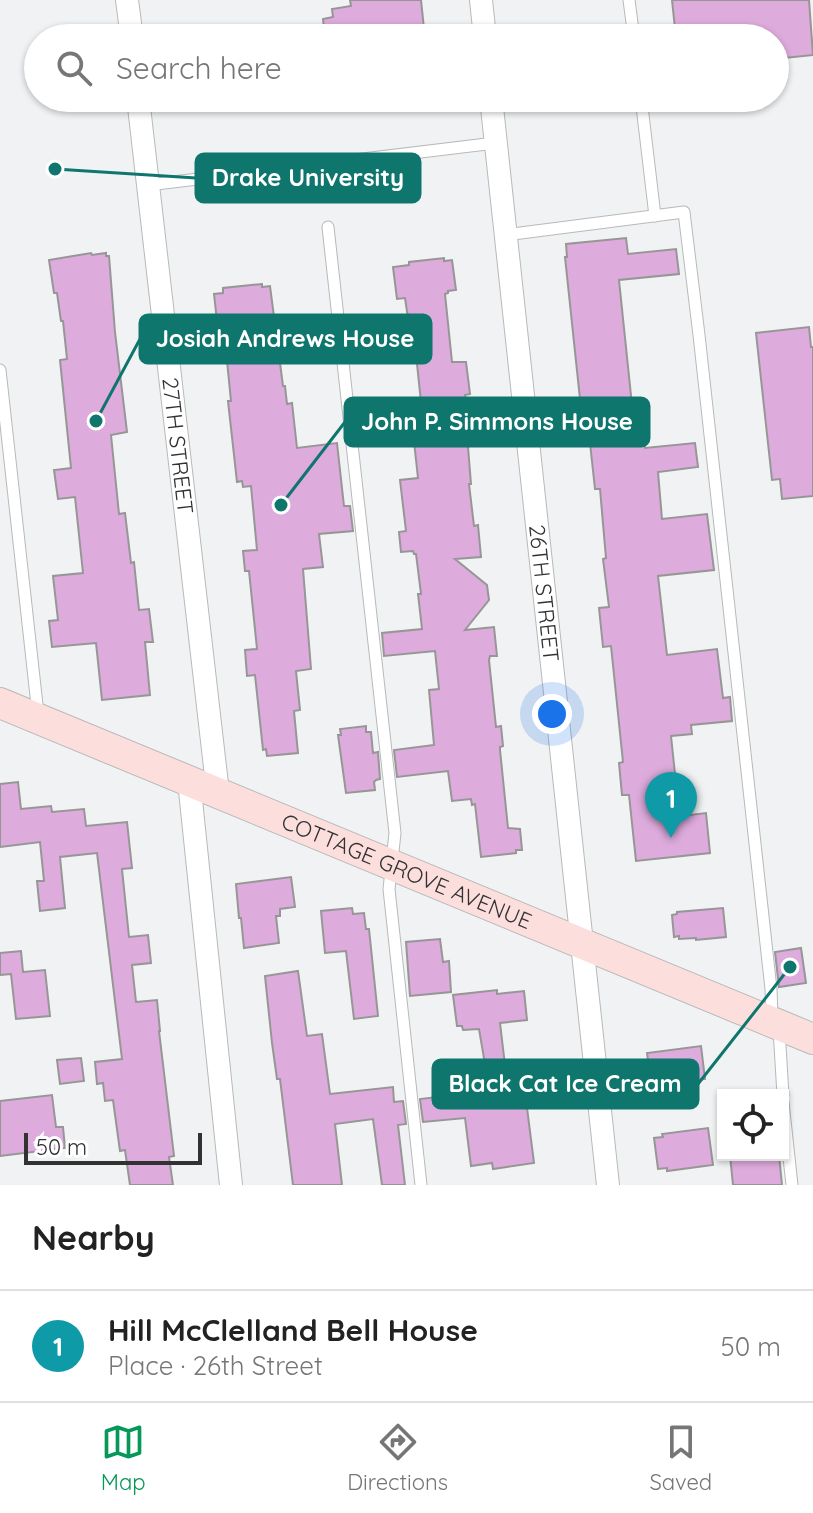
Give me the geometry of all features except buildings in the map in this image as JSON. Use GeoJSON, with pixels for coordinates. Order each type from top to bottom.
{"type":"FeatureCollection","features":[{"type":"Feature","properties":{"kind":"street"},"geometry":{"type":"LineString","coordinates":[[127,0],[130,24]]}},
{"type":"Feature","properties":{"kind":"street"},"geometry":{"type":"LineString","coordinates":[[481,0],[484,24]]}},
{"type":"Feature","properties":{"kind":"street","name":"27TH STREET"},"geometry":{"type":"LineString","coordinates":[[140,112],[218,793]]}},
{"type":"Feature","properties":{"kind":"street","name":"26TH STREET"},"geometry":{"type":"LineString","coordinates":[[492,112],[608,1185]]}},
{"type":"Feature","properties":{"kind":"street","name":"COTTAGE GROVE AVENUE"},"geometry":{"type":"LineString","coordinates":[[0,703],[813,1039]]}},
{"type":"Feature","properties":{"kind":"street"},"geometry":{"type":"LineString","coordinates":[[189,781],[231,1185]]}},
{"type":"Feature","properties":{"kind":"lane"},"geometry":{"type":"LineString","coordinates":[[629,0],[632,24]]}},
{"type":"Feature","properties":{"kind":"lane"},"geometry":{"type":"LineString","coordinates":[[643,112],[655,216]]}},
{"type":"Feature","properties":{"kind":"lane"},"geometry":{"type":"LineString","coordinates":[[148,185],[495,143]]}},
{"type":"Feature","properties":{"kind":"lane"},"geometry":{"type":"LineString","coordinates":[[505,235],[684,212],[782,1089]]}},
{"type":"Feature","properties":{"kind":"lane"},"geometry":{"type":"LineString","coordinates":[[328,227],[395,833],[389,889],[421,1185]]}},
{"type":"Feature","properties":{"kind":"lane"},"geometry":{"type":"LineString","coordinates":[[0,370],[38,719]]}},
{"type":"Feature","properties":{"kind":"lane"},"geometry":{"type":"LineString","coordinates":[[789,1157],[792,1185]]}},
{"type":"Feature","properties":{"kind":"place","name":"Drake University"},"geometry":{"type":"Point","coordinates":[55,169]}},
{"type":"Feature","properties":{"kind":"place","name":"Josiah Andrews House"},"geometry":{"type":"Point","coordinates":[96,421]}},
{"type":"Feature","properties":{"kind":"place","name":"John P. Simmons House"},"geometry":{"type":"Point","coordinates":[281,505]}},
{"type":"Feature","properties":{"kind":"place","name":"Hill McClelland Bell House"},"geometry":{"type":"Point","coordinates":[671,838]}},
{"type":"Feature","properties":{"kind":"place","name":"Black Cat Ice Cream"},"geometry":{"type":"Point","coordinates":[790,967]}}]}
